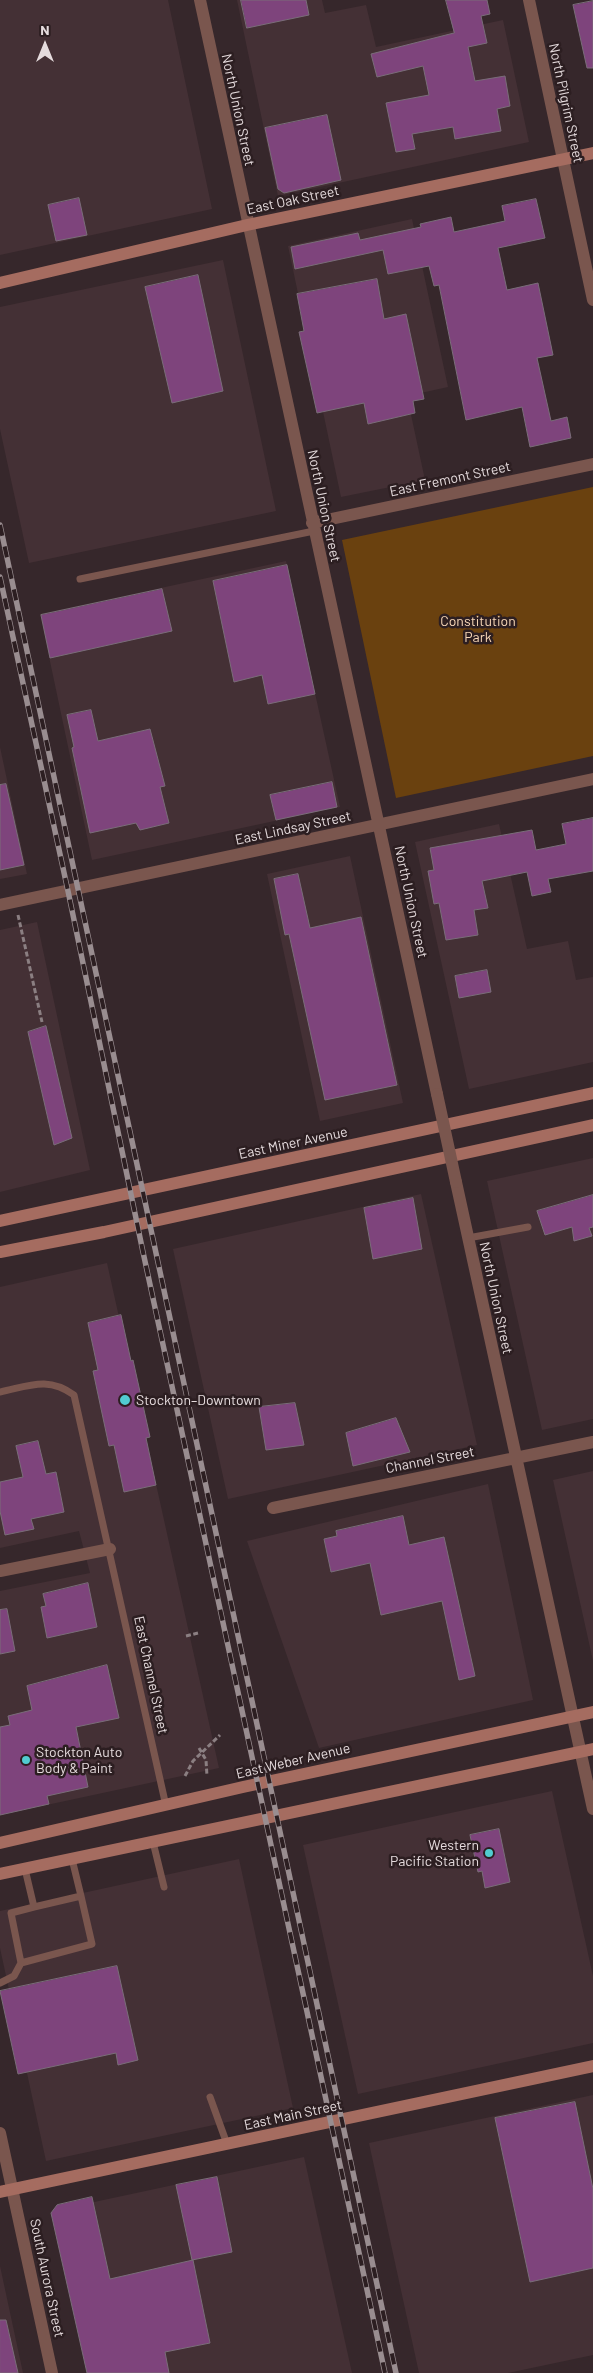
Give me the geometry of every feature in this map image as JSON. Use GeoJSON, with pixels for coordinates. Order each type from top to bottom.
{"type":"FeatureCollection","features":[{"type":"Feature","properties":{"kind":"street","name":"North Union Street"},"geometry":{"type":"LineString","coordinates":[[200,0],[247,225],[573,1716],[587,1750],[593,1810]]}},
{"type":"Feature","properties":{"kind":"street","name":"North Pilgrim Street"},"geometry":{"type":"LineString","coordinates":[[529,0],[562,159],[591,281],[593,300]]}},
{"type":"Feature","properties":{"kind":"street","name":"East Oak Street"},"geometry":{"type":"LineString","coordinates":[[0,283],[247,225],[593,153]]}},
{"type":"Feature","properties":{"kind":"street","name":"East Fremont Street"},"geometry":{"type":"LineString","coordinates":[[313,527],[593,464]]}},
{"type":"Feature","properties":{"kind":"street","name":"East Lindsay Street"},"geometry":{"type":"LineString","coordinates":[[0,906],[593,779]]}},
{"type":"Feature","properties":{"kind":"street","name":"East Miner Avenue"},"geometry":{"type":"LineString","coordinates":[[0,1221],[593,1093]]}},
{"type":"Feature","properties":{"kind":"street"},"geometry":{"type":"LineString","coordinates":[[0,1252],[104,1232],[593,1125]]}},
{"type":"Feature","properties":{"kind":"street","name":"Channel Street"},"geometry":{"type":"LineString","coordinates":[[273,1508],[593,1442]]}},
{"type":"Feature","properties":{"kind":"street"},"geometry":{"type":"LineString","coordinates":[[0,1571],[110,1549]]}},
{"type":"Feature","properties":{"kind":"street","name":"East Weber Avenue"},"geometry":{"type":"LineString","coordinates":[[0,1843],[593,1712]]}},
{"type":"Feature","properties":{"kind":"street"},"geometry":{"type":"LineString","coordinates":[[0,1874],[587,1750]]}},
{"type":"Feature","properties":{"kind":"street","name":"East Main Street"},"geometry":{"type":"LineString","coordinates":[[6,2191],[593,2066]]}},
{"type":"Feature","properties":{"kind":"street","name":"South Aurora Street"},"geometry":{"type":"LineString","coordinates":[[0,2133],[6,2191],[52,2373]]}},
{"type":"Feature","properties":{"kind":"lane"},"geometry":{"type":"LineString","coordinates":[[80,579],[313,527]]}},
{"type":"Feature","properties":{"kind":"lane"},"geometry":{"type":"LineString","coordinates":[[468,1238],[528,1227]]}},
{"type":"Feature","properties":{"kind":"lane","name":"East Channel Street"},"geometry":{"type":"LineString","coordinates":[[0,1392],[45,1383],[62,1386],[74,1396],[110,1549],[166,1806]]}},
{"type":"Feature","properties":{"kind":"lane"},"geometry":{"type":"LineString","coordinates":[[153,1842],[164,1887]]}},
{"type":"Feature","properties":{"kind":"lane"},"geometry":{"type":"LineString","coordinates":[[0,1983],[14,1976],[22,1963],[92,1944],[72,1859]]}},
{"type":"Feature","properties":{"kind":"lane"},"geometry":{"type":"LineString","coordinates":[[25,1869],[34,1907]]}},
{"type":"Feature","properties":{"kind":"lane"},"geometry":{"type":"LineString","coordinates":[[22,1963],[11,1913],[81,1896]]}},
{"type":"Feature","properties":{"kind":"lane"},"geometry":{"type":"LineString","coordinates":[[210,2097],[227,2144]]}},
{"type":"Feature","properties":{"kind":"path"},"geometry":{"type":"LineString","coordinates":[[16,902],[42,1022]]}},
{"type":"Feature","properties":{"kind":"path"},"geometry":{"type":"LineString","coordinates":[[186,1636],[198,1633]]}},
{"type":"Feature","properties":{"kind":"path"},"geometry":{"type":"LineString","coordinates":[[185,1776],[193,1761],[220,1736]]}},
{"type":"Feature","properties":{"kind":"path"},"geometry":{"type":"LineString","coordinates":[[199,1748],[203,1752],[208,1776]]}},
{"type":"Feature","properties":{"kind":"shaded area"},"geometry":{"type":"Polygon","coordinates":[[[0,0],[168,0],[212,209],[0,255],[0,0]]]}},
{"type":"Feature","properties":{"kind":"shaded area"},"geometry":{"type":"Polygon","coordinates":[[[237,0],[322,0],[325,13],[366,5],[376,47],[503,20],[529,142],[278,196],[237,0]]]}},
{"type":"Feature","properties":{"kind":"shaded area"},"geometry":{"type":"Polygon","coordinates":[[[412,219],[448,387],[407,396],[425,480],[341,497],[288,246],[412,219]]]}},
{"type":"Feature","properties":{"kind":"shaded area"},"geometry":{"type":"Polygon","coordinates":[[[223,260],[276,511],[29,563],[0,429],[0,307],[223,260]]]}},
{"type":"Feature","properties":{"kind":"shaded area"},"geometry":{"type":"Polygon","coordinates":[[[286,561],[340,807],[92,860],[40,614],[286,561]]]}},
{"type":"Feature","properties":{"kind":"shaded area"},"geometry":{"type":"Polygon","coordinates":[[[0,747],[27,874],[0,879],[0,747]]]}},
{"type":"Feature","properties":{"kind":"shaded area"},"geometry":{"type":"Polygon","coordinates":[[[499,824],[527,949],[568,941],[576,980],[593,977],[593,1062],[469,1089],[415,842],[499,824]]]}},
{"type":"Feature","properties":{"kind":"shaded area"},"geometry":{"type":"Polygon","coordinates":[[[350,856],[403,1103],[320,1121],[267,874],[350,856]]]}},
{"type":"Feature","properties":{"kind":"shaded area"},"geometry":{"type":"Polygon","coordinates":[[[37,922],[90,1170],[0,1192],[0,930],[37,922]]]}},
{"type":"Feature","properties":{"kind":"shaded area"},"geometry":{"type":"Polygon","coordinates":[[[593,1158],[593,1419],[542,1430],[487,1181],[593,1158]]]}},
{"type":"Feature","properties":{"kind":"shaded area"},"geometry":{"type":"Polygon","coordinates":[[[421,1194],[477,1445],[228,1499],[173,1249],[421,1194]]]}},
{"type":"Feature","properties":{"kind":"shaded area"},"geometry":{"type":"Polygon","coordinates":[[[107,1263],[219,1768],[0,1815],[0,1591],[90,1573],[79,1531],[0,1548],[0,1287],[107,1263]]]}},
{"type":"Feature","properties":{"kind":"shaded area"},"geometry":{"type":"Polygon","coordinates":[[[593,1471],[593,1661],[553,1480],[593,1471]]]}},
{"type":"Feature","properties":{"kind":"shaded area"},"geometry":{"type":"Polygon","coordinates":[[[488,1484],[533,1700],[319,1748],[247,1541],[488,1484]]]}},
{"type":"Feature","properties":{"kind":"shaded area"},"geometry":{"type":"Polygon","coordinates":[[[552,1791],[593,1976],[593,2043],[358,2094],[303,1845],[552,1791]]]}},
{"type":"Feature","properties":{"kind":"shaded area"},"geometry":{"type":"Polygon","coordinates":[[[239,1859],[293,2108],[46,2161],[0,1948],[0,1911],[239,1859]]]}},
{"type":"Feature","properties":{"kind":"shaded area"},"geometry":{"type":"Polygon","coordinates":[[[593,2095],[593,2355],[508,2373],[419,2373],[369,2143],[593,2095]]]}},
{"type":"Feature","properties":{"kind":"shaded area"},"geometry":{"type":"Polygon","coordinates":[[[304,2157],[352,2373],[92,2373],[57,2210],[304,2157]]]}},
{"type":"Feature","properties":{"kind":"shaded area"},"geometry":{"type":"Polygon","coordinates":[[[0,2266],[23,2373],[0,2373],[0,2266]]]}},
{"type":"Feature","properties":{"kind":"green space","name":"Constitution Park"},"geometry":{"type":"Polygon","coordinates":[[[593,487],[593,756],[396,798],[342,540],[593,487]]]}},
{"type":"Feature","properties":{"kind":"building"},"geometry":{"type":"Polygon","coordinates":[[[241,0],[306,0],[309,15],[247,28],[241,0]]]}},
{"type":"Feature","properties":{"kind":"building"},"geometry":{"type":"Polygon","coordinates":[[[446,0],[487,0],[490,14],[481,16],[487,43],[468,47],[475,81],[505,76],[510,106],[497,109],[501,131],[455,139],[453,127],[412,134],[415,149],[396,152],[386,103],[429,95],[423,66],[377,77],[371,54],[454,33],[446,0]]]}},
{"type":"Feature","properties":{"kind":"building"},"geometry":{"type":"Polygon","coordinates":[[[593,1],[593,68],[587,68],[573,5],[593,1]]]}},
{"type":"Feature","properties":{"kind":"building"},"geometry":{"type":"Polygon","coordinates":[[[327,115],[341,180],[284,193],[278,189],[265,128],[327,115]]]}},
{"type":"Feature","properties":{"kind":"building"},"geometry":{"type":"Polygon","coordinates":[[[79,198],[87,235],[56,241],[48,205],[79,198]]]}},
{"type":"Feature","properties":{"kind":"building"},"geometry":{"type":"Polygon","coordinates":[[[536,199],[545,238],[498,248],[507,290],[538,283],[553,355],[537,358],[551,421],[567,417],[571,438],[530,447],[522,407],[466,420],[439,285],[434,286],[429,266],[388,274],[383,250],[295,269],[291,247],[358,233],[360,240],[421,227],[420,224],[451,217],[454,232],[505,221],[502,206],[536,199]]]}},
{"type":"Feature","properties":{"kind":"building"},"geometry":{"type":"Polygon","coordinates":[[[198,275],[223,391],[172,403],[145,287],[198,275]]]}},
{"type":"Feature","properties":{"kind":"building"},"geometry":{"type":"Polygon","coordinates":[[[377,279],[384,319],[406,314],[424,399],[413,401],[415,413],[368,424],[364,403],[317,413],[299,332],[304,331],[297,294],[377,279]]]}},
{"type":"Feature","properties":{"kind":"building"},"geometry":{"type":"Polygon","coordinates":[[[287,565],[315,694],[268,704],[262,675],[234,682],[213,581],[287,565]]]}},
{"type":"Feature","properties":{"kind":"building"},"geometry":{"type":"Polygon","coordinates":[[[162,589],[172,631],[50,658],[41,615],[162,589]]]}},
{"type":"Feature","properties":{"kind":"building"},"geometry":{"type":"Polygon","coordinates":[[[91,710],[98,741],[150,729],[165,786],[160,787],[169,823],[140,830],[136,823],[90,833],[67,715],[91,710]]]}},
{"type":"Feature","properties":{"kind":"building"},"geometry":{"type":"Polygon","coordinates":[[[332,782],[337,807],[276,820],[270,795],[332,782]]]}},
{"type":"Feature","properties":{"kind":"building"},"geometry":{"type":"Polygon","coordinates":[[[6,784],[24,865],[0,870],[0,785],[6,784]]]}},
{"type":"Feature","properties":{"kind":"building"},"geometry":{"type":"Polygon","coordinates":[[[593,818],[593,871],[548,879],[551,892],[532,896],[527,872],[482,881],[488,908],[474,910],[478,935],[446,940],[439,903],[434,904],[428,871],[434,870],[430,848],[532,830],[536,850],[566,844],[562,824],[593,818]]]}},
{"type":"Feature","properties":{"kind":"building"},"geometry":{"type":"Polygon","coordinates":[[[298,874],[310,928],[361,917],[397,1085],[325,1100],[289,934],[285,935],[274,879],[298,874]]]}},
{"type":"Feature","properties":{"kind":"building"},"geometry":{"type":"Polygon","coordinates":[[[487,970],[491,992],[459,998],[455,976],[487,970]]]}},
{"type":"Feature","properties":{"kind":"building"},"geometry":{"type":"Polygon","coordinates":[[[46,1026],[72,1138],[54,1145],[28,1032],[46,1026]]]}},
{"type":"Feature","properties":{"kind":"building"},"geometry":{"type":"Polygon","coordinates":[[[593,1195],[593,1227],[589,1228],[592,1236],[574,1241],[572,1227],[545,1235],[537,1211],[593,1195]]]}},
{"type":"Feature","properties":{"kind":"building"},"geometry":{"type":"Polygon","coordinates":[[[413,1198],[422,1249],[373,1259],[364,1208],[413,1198]]]}},
{"type":"Feature","properties":{"kind":"building"},"geometry":{"type":"Polygon","coordinates":[[[121,1315],[150,1437],[146,1438],[156,1485],[124,1492],[114,1445],[109,1446],[93,1371],[98,1370],[88,1323],[121,1315]]]}},
{"type":"Feature","properties":{"kind":"building"},"geometry":{"type":"Polygon","coordinates":[[[295,1403],[304,1445],[266,1450],[259,1407],[295,1403]]]}},
{"type":"Feature","properties":{"kind":"building"},"geometry":{"type":"Polygon","coordinates":[[[396,1418],[410,1452],[353,1466],[346,1433],[396,1418]]]}},
{"type":"Feature","properties":{"kind":"building"},"geometry":{"type":"Polygon","coordinates":[[[38,1441],[46,1474],[56,1472],[64,1512],[31,1519],[34,1529],[5,1535],[0,1511],[0,1482],[23,1477],[16,1446],[38,1441]]]}},
{"type":"Feature","properties":{"kind":"building"},"geometry":{"type":"Polygon","coordinates":[[[403,1516],[409,1545],[444,1537],[475,1676],[459,1680],[442,1601],[381,1615],[370,1563],[331,1572],[324,1539],[337,1536],[336,1531],[403,1516]]]}},
{"type":"Feature","properties":{"kind":"building"},"geometry":{"type":"Polygon","coordinates":[[[88,1583],[97,1627],[47,1638],[41,1607],[46,1606],[43,1594],[88,1583]]]}},
{"type":"Feature","properties":{"kind":"building"},"geometry":{"type":"Polygon","coordinates":[[[7,1609],[15,1651],[0,1654],[0,1610],[7,1609]]]}},
{"type":"Feature","properties":{"kind":"building"},"geometry":{"type":"Polygon","coordinates":[[[107,1665],[119,1718],[76,1727],[88,1787],[47,1796],[49,1804],[0,1815],[0,1727],[10,1725],[8,1716],[32,1710],[27,1686],[107,1665]]]}},
{"type":"Feature","properties":{"kind":"building","name":"Western Pacific Station"},"geometry":{"type":"Polygon","coordinates":[[[499,1829],[510,1882],[485,1888],[482,1871],[478,1872],[470,1835],[499,1829]]]}},
{"type":"Feature","properties":{"kind":"building"},"geometry":{"type":"Polygon","coordinates":[[[117,1966],[138,2060],[118,2065],[116,2053],[18,2074],[0,1991],[117,1966]]]}},
{"type":"Feature","properties":{"kind":"building"},"geometry":{"type":"Polygon","coordinates":[[[575,2102],[593,2189],[593,2268],[530,2282],[495,2118],[575,2102]]]}},
{"type":"Feature","properties":{"kind":"building"},"geometry":{"type":"Polygon","coordinates":[[[217,2177],[232,2252],[192,2260],[176,2185],[217,2177]]]}},
{"type":"Feature","properties":{"kind":"building"},"geometry":{"type":"Polygon","coordinates":[[[92,2197],[110,2279],[193,2260],[210,2343],[165,2352],[169,2373],[87,2373],[51,2213],[57,2205],[92,2197]]]}},
{"type":"Feature","properties":{"kind":"building"},"geometry":{"type":"Polygon","coordinates":[[[0,2320],[6,2320],[18,2373],[0,2373],[0,2320]]]}},
{"type":"Feature","properties":{"kind":"railway"},"geometry":{"type":"LineString","coordinates":[[0,525],[396,2373]]}},
{"type":"Feature","properties":{"kind":"railway"},"geometry":{"type":"LineString","coordinates":[[0,577],[143,1252],[385,2373]]}},
{"type":"Feature","properties":{"kind":"place","name":"Stockton–Downtown"},"geometry":{"type":"Point","coordinates":[125,1400]}},
{"type":"Feature","properties":{"kind":"place","name":"Stockton Auto Body & Paint"},"geometry":{"type":"Point","coordinates":[26,1760]}},
{"type":"Feature","properties":{"kind":"place","name":"Western Pacific Station"},"geometry":{"type":"Point","coordinates":[489,1853]}}]}
